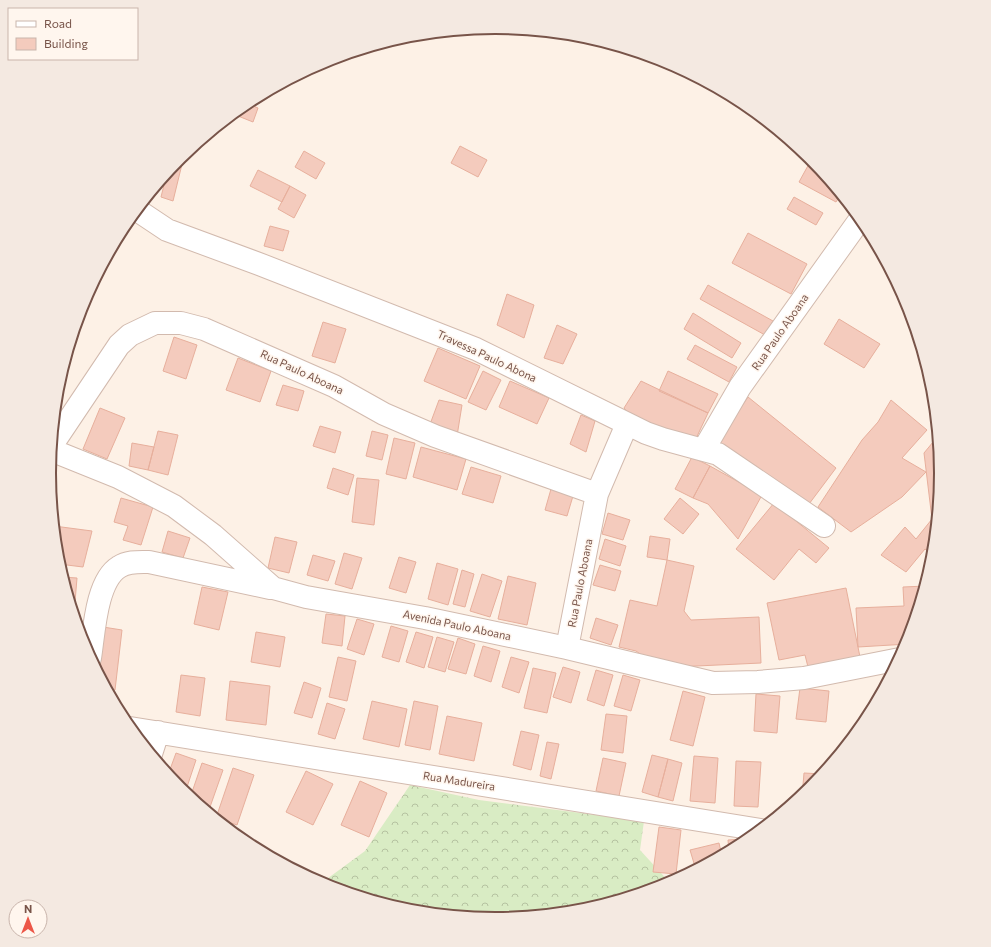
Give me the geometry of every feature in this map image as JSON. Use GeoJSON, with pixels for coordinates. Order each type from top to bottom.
{"type":"FeatureCollection","features":[{"type":"Feature","properties":{"kind":"street","name":"Travessa Paulo Abona"},"geometry":{"type":"LineString","coordinates":[[142,213],[167,230],[266,266],[476,349],[627,424],[663,439],[718,454],[732,462],[824,526]]}},
{"type":"Feature","properties":{"kind":"street","name":"Rua Paulo Aboana"},"geometry":{"type":"LineString","coordinates":[[704,449],[740,387],[857,224]]}},
{"type":"Feature","properties":{"kind":"street","name":"Rua Paulo Aboana"},"geometry":{"type":"LineString","coordinates":[[58,435],[119,345],[130,335],[143,327],[155,323],[168,322],[204,328],[334,386],[384,414],[435,436],[597,494]]}},
{"type":"Feature","properties":{"kind":"street","name":"Rua Paulo Aboana"},"geometry":{"type":"LineString","coordinates":[[567,648],[597,494],[627,424]]}},
{"type":"Feature","properties":{"kind":"street","name":"Avenida Paulo Aboana"},"geometry":{"type":"LineString","coordinates":[[57,452],[118,478],[174,506],[213,535],[273,588],[306,597],[425,618],[567,648],[713,683],[758,682],[804,678],[893,661]]}},
{"type":"Feature","properties":{"kind":"street"},"geometry":{"type":"LineString","coordinates":[[92,648],[105,582],[112,571],[131,562],[149,562],[273,588]]}},
{"type":"Feature","properties":{"kind":"street","name":"Rua Madureira"},"geometry":{"type":"LineString","coordinates":[[138,729],[754,829]]}},
{"type":"Feature","properties":{"kind":"street"},"geometry":{"type":"LineString","coordinates":[[153,748],[158,732]]}},
{"type":"Feature","properties":{"kind":"green space"},"geometry":{"type":"Polygon","coordinates":[[[410,785],[479,800],[644,821],[640,850],[666,879],[637,890],[581,905],[524,912],[467,912],[410,905],[354,890],[326,880],[365,851],[410,785]]]}},
{"type":"Feature","properties":{"kind":"building"},"geometry":{"type":"Polygon","coordinates":[[[254,106],[258,108],[253,122],[239,117],[254,106]]]}},
{"type":"Feature","properties":{"kind":"building"},"geometry":{"type":"Polygon","coordinates":[[[460,146],[487,160],[478,177],[451,163],[460,146]]]}},
{"type":"Feature","properties":{"kind":"building"},"geometry":{"type":"Polygon","coordinates":[[[304,151],[325,163],[316,179],[295,167],[304,151]]]}},
{"type":"Feature","properties":{"kind":"building"},"geometry":{"type":"Polygon","coordinates":[[[808,165],[838,199],[836,202],[799,182],[808,165]]]}},
{"type":"Feature","properties":{"kind":"building"},"geometry":{"type":"Polygon","coordinates":[[[181,167],[173,201],[161,197],[164,185],[181,167]]]}},
{"type":"Feature","properties":{"kind":"building"},"geometry":{"type":"Polygon","coordinates":[[[258,170],[290,186],[282,202],[250,186],[258,170]]]}},
{"type":"Feature","properties":{"kind":"building"},"geometry":{"type":"Polygon","coordinates":[[[290,186],[306,195],[294,218],[278,209],[290,186]]]}},
{"type":"Feature","properties":{"kind":"building"},"geometry":{"type":"Polygon","coordinates":[[[794,197],[823,213],[816,225],[787,209],[794,197]]]}},
{"type":"Feature","properties":{"kind":"building"},"geometry":{"type":"Polygon","coordinates":[[[270,226],[289,231],[283,251],[264,246],[270,226]]]}},
{"type":"Feature","properties":{"kind":"building"},"geometry":{"type":"Polygon","coordinates":[[[748,233],[807,264],[791,294],[732,263],[748,233]]]}},
{"type":"Feature","properties":{"kind":"building"},"geometry":{"type":"Polygon","coordinates":[[[708,285],[773,321],[765,335],[700,299],[708,285]]]}},
{"type":"Feature","properties":{"kind":"building"},"geometry":{"type":"Polygon","coordinates":[[[507,294],[534,305],[524,338],[497,325],[507,294]]]}},
{"type":"Feature","properties":{"kind":"building"},"geometry":{"type":"Polygon","coordinates":[[[693,313],[741,343],[732,358],[684,329],[693,313]]]}},
{"type":"Feature","properties":{"kind":"building"},"geometry":{"type":"Polygon","coordinates":[[[839,319],[880,344],[864,368],[824,344],[839,319]]]}},
{"type":"Feature","properties":{"kind":"building"},"geometry":{"type":"Polygon","coordinates":[[[323,322],[346,329],[335,363],[312,356],[323,322]]]}},
{"type":"Feature","properties":{"kind":"building"},"geometry":{"type":"Polygon","coordinates":[[[557,325],[577,334],[563,364],[544,358],[557,325]]]}},
{"type":"Feature","properties":{"kind":"building"},"geometry":{"type":"Polygon","coordinates":[[[174,337],[197,345],[186,379],[163,371],[174,337]]]}},
{"type":"Feature","properties":{"kind":"building"},"geometry":{"type":"Polygon","coordinates":[[[695,345],[737,367],[729,382],[687,359],[695,345]]]}},
{"type":"Feature","properties":{"kind":"building"},"geometry":{"type":"Polygon","coordinates":[[[438,348],[480,366],[466,399],[424,381],[438,348]]]}},
{"type":"Feature","properties":{"kind":"building"},"geometry":{"type":"Polygon","coordinates":[[[238,358],[271,371],[260,402],[226,390],[238,358]]]}},
{"type":"Feature","properties":{"kind":"building"},"geometry":{"type":"Polygon","coordinates":[[[483,371],[501,380],[486,410],[468,402],[483,371]]]}},
{"type":"Feature","properties":{"kind":"building"},"geometry":{"type":"Polygon","coordinates":[[[668,371],[718,394],[708,413],[659,391],[668,371]]]}},
{"type":"Feature","properties":{"kind":"building"},"geometry":{"type":"Polygon","coordinates":[[[510,381],[549,398],[537,424],[499,407],[510,381]]]}},
{"type":"Feature","properties":{"kind":"building"},"geometry":{"type":"Polygon","coordinates":[[[641,381],[708,413],[692,447],[646,432],[624,408],[641,381]]]}},
{"type":"Feature","properties":{"kind":"building"},"geometry":{"type":"Polygon","coordinates":[[[283,385],[304,391],[298,411],[276,405],[283,385]]]}},
{"type":"Feature","properties":{"kind":"building"},"geometry":{"type":"Polygon","coordinates":[[[748,397],[836,468],[806,508],[715,446],[748,397]]]}},
{"type":"Feature","properties":{"kind":"building"},"geometry":{"type":"Polygon","coordinates":[[[439,400],[462,405],[457,436],[429,427],[439,400]]]}},
{"type":"Feature","properties":{"kind":"building"},"geometry":{"type":"Polygon","coordinates":[[[891,400],[927,430],[902,458],[926,472],[902,497],[851,532],[818,507],[862,440],[878,422],[891,400]]]}},
{"type":"Feature","properties":{"kind":"building"},"geometry":{"type":"Polygon","coordinates":[[[100,408],[125,418],[107,459],[83,449],[100,408]]]}},
{"type":"Feature","properties":{"kind":"building"},"geometry":{"type":"Polygon","coordinates":[[[581,415],[595,421],[586,452],[570,444],[581,415]]]}},
{"type":"Feature","properties":{"kind":"building"},"geometry":{"type":"Polygon","coordinates":[[[320,426],[341,432],[335,453],[313,446],[320,426]]]}},
{"type":"Feature","properties":{"kind":"building"},"geometry":{"type":"Polygon","coordinates":[[[158,431],[178,435],[168,475],[148,470],[158,431]]]}},
{"type":"Feature","properties":{"kind":"building"},"geometry":{"type":"Polygon","coordinates":[[[372,431],[388,435],[382,460],[366,456],[372,431]]]}},
{"type":"Feature","properties":{"kind":"building"},"geometry":{"type":"Polygon","coordinates":[[[394,438],[415,443],[406,479],[386,474],[394,438]]]}},
{"type":"Feature","properties":{"kind":"building"},"geometry":{"type":"Polygon","coordinates":[[[934,441],[934,502],[931,531],[928,551],[925,549],[906,572],[881,555],[905,527],[916,539],[932,519],[924,453],[934,441]]]}},
{"type":"Feature","properties":{"kind":"building"},"geometry":{"type":"Polygon","coordinates":[[[132,443],[154,447],[148,470],[129,466],[132,443]]]}},
{"type":"Feature","properties":{"kind":"building"},"geometry":{"type":"Polygon","coordinates":[[[421,447],[466,459],[457,490],[413,477],[421,447]]]}},
{"type":"Feature","properties":{"kind":"building"},"geometry":{"type":"Polygon","coordinates":[[[692,457],[710,466],[693,498],[675,489],[692,457]]]}},
{"type":"Feature","properties":{"kind":"building"},"geometry":{"type":"Polygon","coordinates":[[[710,466],[762,495],[738,539],[708,504],[693,498],[710,466]]]}},
{"type":"Feature","properties":{"kind":"building"},"geometry":{"type":"Polygon","coordinates":[[[471,467],[501,476],[493,503],[462,494],[471,467]]]}},
{"type":"Feature","properties":{"kind":"building"},"geometry":{"type":"Polygon","coordinates":[[[333,468],[354,475],[348,495],[327,488],[333,468]]]}},
{"type":"Feature","properties":{"kind":"building"},"geometry":{"type":"Polygon","coordinates":[[[357,478],[379,480],[374,525],[352,522],[357,478]]]}},
{"type":"Feature","properties":{"kind":"building"},"geometry":{"type":"Polygon","coordinates":[[[551,489],[573,496],[567,516],[545,510],[551,489]]]}},
{"type":"Feature","properties":{"kind":"building"},"geometry":{"type":"Polygon","coordinates":[[[121,498],[153,507],[141,545],[123,540],[128,526],[114,522],[121,498]]]}},
{"type":"Feature","properties":{"kind":"building"},"geometry":{"type":"Polygon","coordinates":[[[680,498],[699,514],[683,534],[664,519],[680,498]]]}},
{"type":"Feature","properties":{"kind":"building"},"geometry":{"type":"Polygon","coordinates":[[[774,503],[829,548],[816,563],[799,549],[774,580],[736,549],[774,503]]]}},
{"type":"Feature","properties":{"kind":"building"},"geometry":{"type":"Polygon","coordinates":[[[608,513],[630,520],[623,540],[602,534],[608,513]]]}},
{"type":"Feature","properties":{"kind":"building"},"geometry":{"type":"Polygon","coordinates":[[[60,527],[92,531],[83,567],[65,565],[60,527]]]}},
{"type":"Feature","properties":{"kind":"building"},"geometry":{"type":"Polygon","coordinates":[[[168,531],[190,538],[183,558],[162,552],[168,531]]]}},
{"type":"Feature","properties":{"kind":"building"},"geometry":{"type":"Polygon","coordinates":[[[650,536],[670,539],[667,560],[647,557],[650,536]]]}},
{"type":"Feature","properties":{"kind":"building"},"geometry":{"type":"Polygon","coordinates":[[[275,537],[297,542],[289,573],[268,568],[275,537]]]}},
{"type":"Feature","properties":{"kind":"building"},"geometry":{"type":"Polygon","coordinates":[[[605,539],[626,546],[620,566],[599,559],[605,539]]]}},
{"type":"Feature","properties":{"kind":"building"},"geometry":{"type":"Polygon","coordinates":[[[344,553],[362,558],[352,589],[335,584],[344,553]]]}},
{"type":"Feature","properties":{"kind":"building"},"geometry":{"type":"Polygon","coordinates":[[[313,555],[335,561],[328,581],[307,575],[313,555]]]}},
{"type":"Feature","properties":{"kind":"building"},"geometry":{"type":"Polygon","coordinates":[[[399,557],[416,562],[406,593],[389,588],[399,557]]]}},
{"type":"Feature","properties":{"kind":"building"},"geometry":{"type":"Polygon","coordinates":[[[667,560],[694,566],[684,611],[691,620],[759,617],[761,663],[675,667],[650,661],[636,651],[619,647],[630,600],[657,606],[667,560]]]}},
{"type":"Feature","properties":{"kind":"building"},"geometry":{"type":"Polygon","coordinates":[[[437,563],[458,569],[448,605],[428,599],[437,563]]]}},
{"type":"Feature","properties":{"kind":"building"},"geometry":{"type":"Polygon","coordinates":[[[600,565],[621,571],[615,591],[593,585],[600,565]]]}},
{"type":"Feature","properties":{"kind":"building"},"geometry":{"type":"Polygon","coordinates":[[[462,570],[474,574],[465,607],[453,604],[462,570]]]}},
{"type":"Feature","properties":{"kind":"building"},"geometry":{"type":"Polygon","coordinates":[[[482,574],[502,581],[490,617],[470,611],[482,574]]]}},
{"type":"Feature","properties":{"kind":"building"},"geometry":{"type":"Polygon","coordinates":[[[508,576],[536,583],[527,625],[498,619],[508,576]]]}},
{"type":"Feature","properties":{"kind":"building"},"geometry":{"type":"Polygon","coordinates":[[[69,577],[77,578],[75,601],[69,577]]]}},
{"type":"Feature","properties":{"kind":"building"},"geometry":{"type":"Polygon","coordinates":[[[920,586],[912,615],[901,644],[858,647],[856,608],[904,606],[903,587],[920,586]]]}},
{"type":"Feature","properties":{"kind":"building"},"geometry":{"type":"Polygon","coordinates":[[[202,587],[228,592],[219,630],[194,624],[202,587]]]}},
{"type":"Feature","properties":{"kind":"building"},"geometry":{"type":"Polygon","coordinates":[[[846,588],[860,657],[808,667],[805,655],[779,660],[767,603],[846,588]]]}},
{"type":"Feature","properties":{"kind":"building"},"geometry":{"type":"Polygon","coordinates":[[[326,614],[345,616],[342,646],[322,643],[326,614]]]}},
{"type":"Feature","properties":{"kind":"building"},"geometry":{"type":"Polygon","coordinates":[[[596,618],[618,625],[611,645],[590,638],[596,618]]]}},
{"type":"Feature","properties":{"kind":"building"},"geometry":{"type":"Polygon","coordinates":[[[357,619],[374,624],[364,655],[347,649],[357,619]]]}},
{"type":"Feature","properties":{"kind":"building"},"geometry":{"type":"Polygon","coordinates":[[[391,626],[408,631],[399,662],[382,657],[391,626]]]}},
{"type":"Feature","properties":{"kind":"building"},"geometry":{"type":"Polygon","coordinates":[[[103,627],[122,630],[115,690],[113,690],[97,659],[103,627]]]}},
{"type":"Feature","properties":{"kind":"building"},"geometry":{"type":"Polygon","coordinates":[[[256,632],[285,637],[280,667],[251,662],[256,632]]]}},
{"type":"Feature","properties":{"kind":"building"},"geometry":{"type":"Polygon","coordinates":[[[416,632],[433,637],[424,668],[406,662],[416,632]]]}},
{"type":"Feature","properties":{"kind":"building"},"geometry":{"type":"Polygon","coordinates":[[[437,637],[454,642],[445,672],[428,667],[437,637]]]}},
{"type":"Feature","properties":{"kind":"building"},"geometry":{"type":"Polygon","coordinates":[[[458,638],[475,644],[466,674],[448,669],[458,638]]]}},
{"type":"Feature","properties":{"kind":"building"},"geometry":{"type":"Polygon","coordinates":[[[483,646],[500,651],[491,682],[474,676],[483,646]]]}},
{"type":"Feature","properties":{"kind":"building"},"geometry":{"type":"Polygon","coordinates":[[[338,657],[356,661],[347,701],[329,697],[338,657]]]}},
{"type":"Feature","properties":{"kind":"building"},"geometry":{"type":"Polygon","coordinates":[[[511,657],[529,662],[519,693],[502,687],[511,657]]]}},
{"type":"Feature","properties":{"kind":"building"},"geometry":{"type":"Polygon","coordinates":[[[563,667],[580,672],[571,703],[553,697],[563,667]]]}},
{"type":"Feature","properties":{"kind":"building"},"geometry":{"type":"Polygon","coordinates":[[[533,668],[556,673],[547,713],[524,708],[533,668]]]}},
{"type":"Feature","properties":{"kind":"building"},"geometry":{"type":"Polygon","coordinates":[[[596,670],[613,675],[604,706],[587,700],[596,670]]]}},
{"type":"Feature","properties":{"kind":"building"},"geometry":{"type":"Polygon","coordinates":[[[181,675],[205,678],[200,716],[176,712],[181,675]]]}},
{"type":"Feature","properties":{"kind":"building"},"geometry":{"type":"Polygon","coordinates":[[[623,675],[640,680],[631,711],[614,706],[623,675]]]}},
{"type":"Feature","properties":{"kind":"building"},"geometry":{"type":"Polygon","coordinates":[[[230,681],[270,686],[266,725],[226,720],[230,681]]]}},
{"type":"Feature","properties":{"kind":"building"},"geometry":{"type":"Polygon","coordinates":[[[304,682],[321,688],[312,718],[294,713],[304,682]]]}},
{"type":"Feature","properties":{"kind":"building"},"geometry":{"type":"Polygon","coordinates":[[[800,688],[829,691],[826,722],[796,719],[800,688]]]}},
{"type":"Feature","properties":{"kind":"building"},"geometry":{"type":"Polygon","coordinates":[[[683,691],[705,697],[693,746],[670,740],[683,691]]]}},
{"type":"Feature","properties":{"kind":"building"},"geometry":{"type":"Polygon","coordinates":[[[756,694],[780,696],[777,733],[754,731],[756,694]]]}},
{"type":"Feature","properties":{"kind":"building"},"geometry":{"type":"Polygon","coordinates":[[[372,701],[407,709],[399,747],[363,739],[372,701]]]}},
{"type":"Feature","properties":{"kind":"building"},"geometry":{"type":"Polygon","coordinates":[[[414,701],[438,706],[430,750],[405,745],[414,701]]]}},
{"type":"Feature","properties":{"kind":"building"},"geometry":{"type":"Polygon","coordinates":[[[327,703],[345,709],[335,739],[318,734],[327,703]]]}},
{"type":"Feature","properties":{"kind":"building"},"geometry":{"type":"Polygon","coordinates":[[[606,714],[627,716],[623,753],[601,750],[606,714]]]}},
{"type":"Feature","properties":{"kind":"building"},"geometry":{"type":"Polygon","coordinates":[[[447,716],[482,723],[474,761],[439,754],[447,716]]]}},
{"type":"Feature","properties":{"kind":"building"},"geometry":{"type":"Polygon","coordinates":[[[521,731],[539,735],[531,770],[513,765],[521,731]]]}},
{"type":"Feature","properties":{"kind":"building"},"geometry":{"type":"Polygon","coordinates":[[[547,742],[559,744],[551,779],[540,776],[547,742]]]}},
{"type":"Feature","properties":{"kind":"building"},"geometry":{"type":"Polygon","coordinates":[[[176,753],[196,760],[187,786],[170,769],[176,753]]]}},
{"type":"Feature","properties":{"kind":"building"},"geometry":{"type":"Polygon","coordinates":[[[652,755],[668,759],[658,797],[642,792],[652,755]]]}},
{"type":"Feature","properties":{"kind":"building"},"geometry":{"type":"Polygon","coordinates":[[[694,756],[718,758],[715,803],[690,801],[694,756]]]}},
{"type":"Feature","properties":{"kind":"building"},"geometry":{"type":"Polygon","coordinates":[[[603,758],[626,763],[619,796],[596,791],[603,758]]]}},
{"type":"Feature","properties":{"kind":"building"},"geometry":{"type":"Polygon","coordinates":[[[668,759],[682,763],[673,801],[658,797],[668,759]]]}},
{"type":"Feature","properties":{"kind":"building"},"geometry":{"type":"Polygon","coordinates":[[[736,761],[761,762],[758,807],[734,806],[736,761]]]}},
{"type":"Feature","properties":{"kind":"building"},"geometry":{"type":"Polygon","coordinates":[[[202,763],[223,770],[210,807],[192,791],[202,763]]]}},
{"type":"Feature","properties":{"kind":"building"},"geometry":{"type":"Polygon","coordinates":[[[233,768],[254,775],[237,825],[228,822],[218,813],[233,768]]]}},
{"type":"Feature","properties":{"kind":"building"},"geometry":{"type":"Polygon","coordinates":[[[306,771],[333,784],[313,825],[286,812],[306,771]]]}},
{"type":"Feature","properties":{"kind":"building"},"geometry":{"type":"Polygon","coordinates":[[[804,773],[816,774],[806,784],[803,787],[804,773]]]}},
{"type":"Feature","properties":{"kind":"building"},"geometry":{"type":"Polygon","coordinates":[[[360,781],[387,793],[369,837],[341,825],[360,781]]]}},
{"type":"Feature","properties":{"kind":"building"},"geometry":{"type":"Polygon","coordinates":[[[659,827],[681,830],[676,874],[653,872],[659,827]]]}},
{"type":"Feature","properties":{"kind":"building"},"geometry":{"type":"Polygon","coordinates":[[[740,839],[728,846],[728,840],[740,839]]]}},
{"type":"Feature","properties":{"kind":"building"},"geometry":{"type":"Polygon","coordinates":[[[719,843],[721,851],[695,865],[690,850],[719,843]]]}}]}
